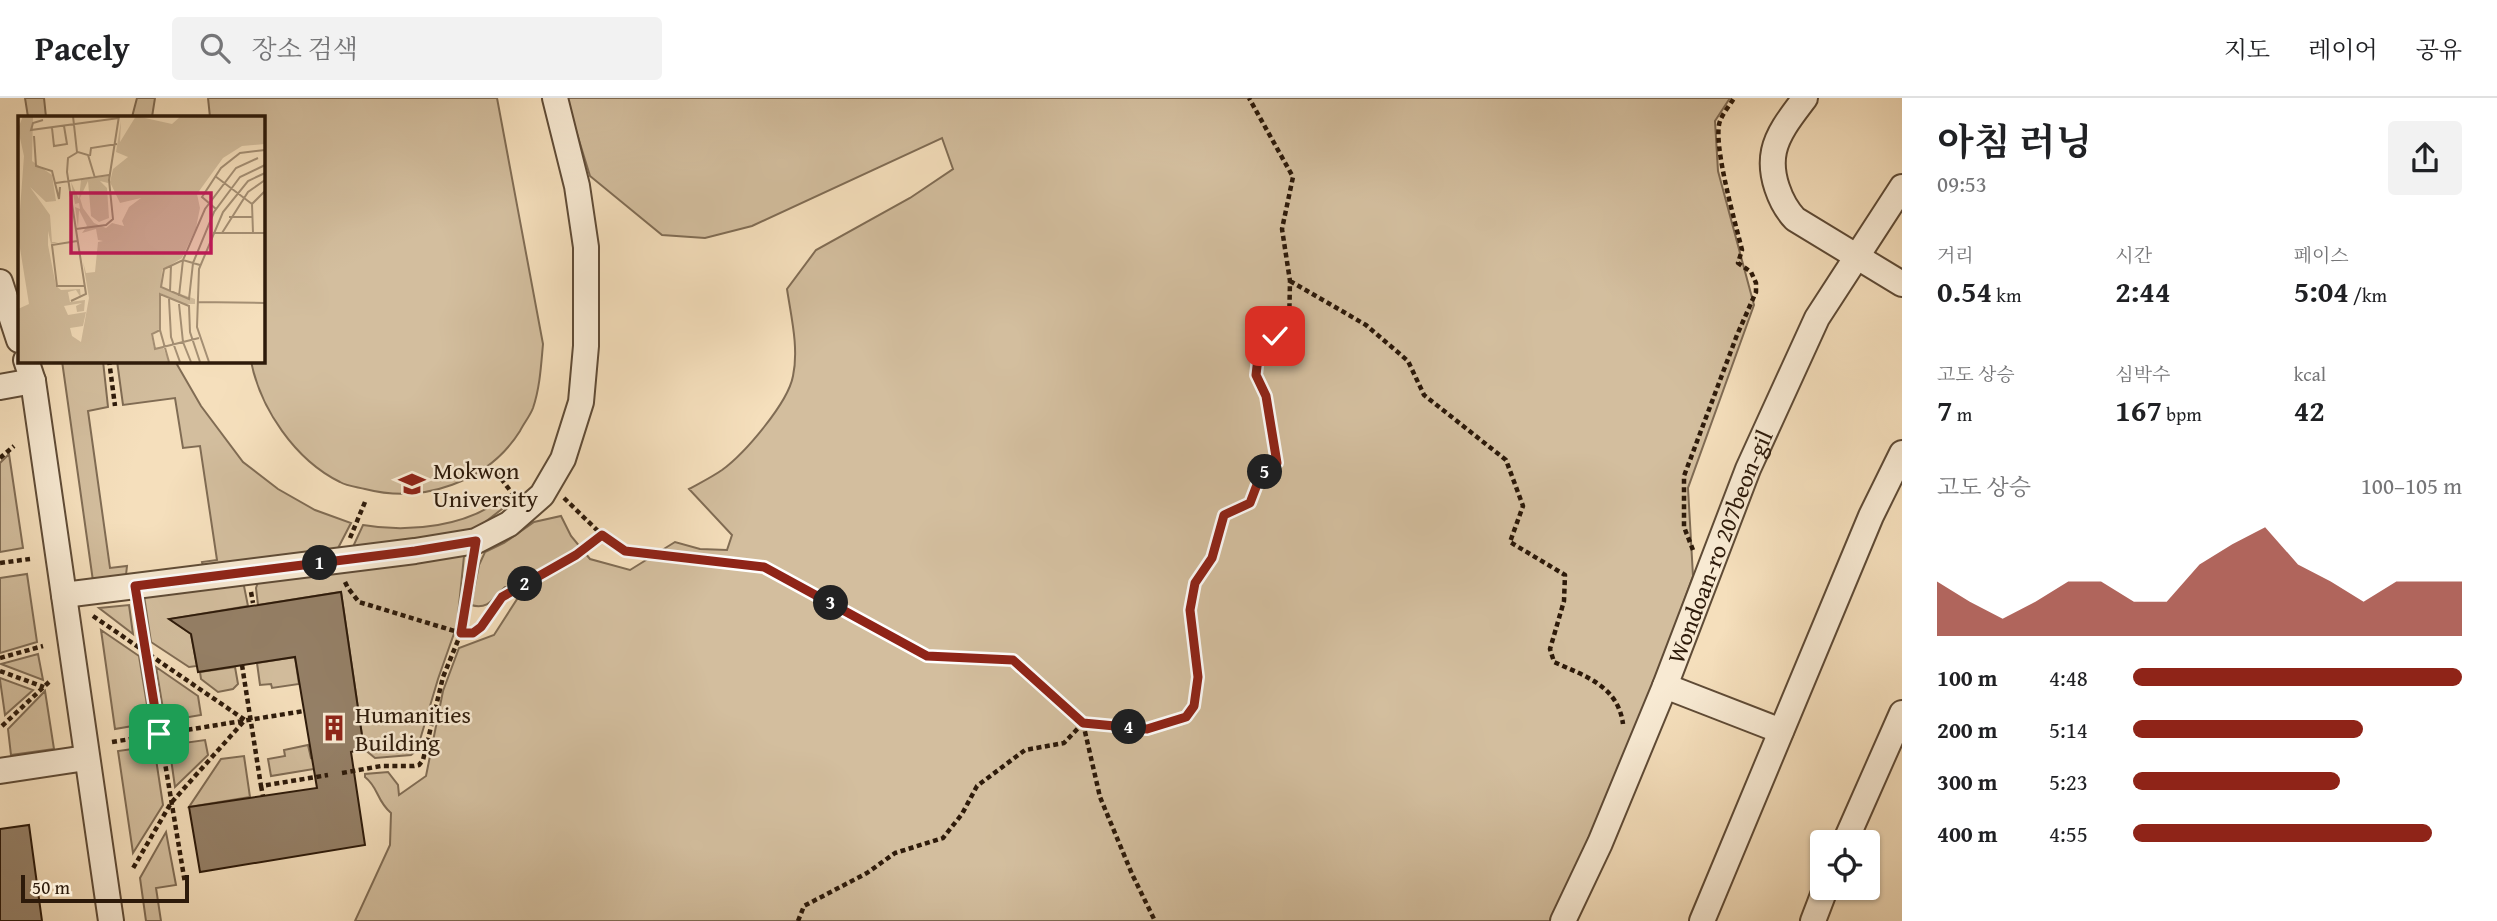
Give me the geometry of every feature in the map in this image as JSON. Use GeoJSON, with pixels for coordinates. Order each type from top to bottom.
{"type":"FeatureCollection","features":[{"type":"Feature","properties":{"kind":"street"},"geometry":{"type":"LineString","coordinates":[[64,595],[476,541],[509,524],[542,495],[563,459],[581,402],[586,346],[586,247],[577,186],[555,98]]}},
{"type":"Feature","properties":{"kind":"street"},"geometry":{"type":"LineString","coordinates":[[1805,98],[1786,124],[1773,152],[1775,178],[1785,208],[1795,219],[1902,284]]}},
{"type":"Feature","properties":{"kind":"street","name":"Wondoan-ro 207beon-gil"},"geometry":{"type":"LineString","coordinates":[[1563,921],[1600,843],[1665,686],[1748,469],[1816,318],[1902,187]]}},
{"type":"Feature","properties":{"kind":"street"},"geometry":{"type":"LineString","coordinates":[[0,282],[18,337]]}},
{"type":"Feature","properties":{"kind":"street"},"geometry":{"type":"LineString","coordinates":[[0,387],[29,371],[111,921]]}},
{"type":"Feature","properties":{"kind":"street"},"geometry":{"type":"LineString","coordinates":[[1702,921],[1871,516],[1902,453]]}},
{"type":"Feature","properties":{"kind":"street"},"geometry":{"type":"LineString","coordinates":[[1665,686],[1781,731]]}},
{"type":"Feature","properties":{"kind":"street"},"geometry":{"type":"LineString","coordinates":[[1850,830],[1902,713]]}},
{"type":"Feature","properties":{"kind":"street"},"geometry":{"type":"LineString","coordinates":[[0,771],[86,758]]}},
{"type":"Feature","properties":{"kind":"street"},"geometry":{"type":"LineString","coordinates":[[1813,921],[1821,900]]}},
{"type":"Feature","properties":{"kind":"path"},"geometry":{"type":"LineString","coordinates":[[1083,723],[1147,729],[1186,717],[1194,706],[1198,677],[1190,610],[1195,583],[1212,558],[1224,515],[1250,503],[1261,474],[1277,463],[1266,396],[1256,375],[1258,358],[1275,336],[1289,327],[1290,281],[1282,229],[1293,177],[1249,98]]}},
{"type":"Feature","properties":{"kind":"path"},"geometry":{"type":"LineString","coordinates":[[1706,577],[1684,527],[1684,476],[1756,292],[1756,283],[1751,272],[1738,262],[1742,250],[1723,174],[1719,123],[1734,98]]}},
{"type":"Feature","properties":{"kind":"path"},"geometry":{"type":"LineString","coordinates":[[1290,281],[1366,325],[1408,361],[1424,395],[1506,460],[1523,506],[1510,542],[1566,575],[1564,601],[1549,649],[1554,662],[1600,683],[1616,707],[1624,727]]}},
{"type":"Feature","properties":{"kind":"path"},"geometry":{"type":"LineString","coordinates":[[109,362],[115,406]]}},
{"type":"Feature","properties":{"kind":"path"},"geometry":{"type":"LineString","coordinates":[[0,458],[14,446]]}},
{"type":"Feature","properties":{"kind":"path"},"geometry":{"type":"LineString","coordinates":[[496,471],[510,491]]}},
{"type":"Feature","properties":{"kind":"path"},"geometry":{"type":"LineString","coordinates":[[558,492],[602,535],[625,551],[764,567],[927,656],[1013,660],[1083,723],[1100,797],[1155,921]]}},
{"type":"Feature","properties":{"kind":"path"},"geometry":{"type":"LineString","coordinates":[[356,524],[365,502]]}},
{"type":"Feature","properties":{"kind":"path"},"geometry":{"type":"LineString","coordinates":[[345,580],[348,589],[359,601],[461,633],[473,633],[481,627],[502,597],[576,555],[602,535]]}},
{"type":"Feature","properties":{"kind":"path"},"geometry":{"type":"LineString","coordinates":[[341,773],[381,766],[419,765],[423,760],[443,677],[461,633],[476,541]]}},
{"type":"Feature","properties":{"kind":"path"},"geometry":{"type":"LineString","coordinates":[[0,563],[30,559]]}},
{"type":"Feature","properties":{"kind":"path"},"geometry":{"type":"LineString","coordinates":[[135,586],[185,883]]}},
{"type":"Feature","properties":{"kind":"path"},"geometry":{"type":"LineString","coordinates":[[252,594],[253,603]]}},
{"type":"Feature","properties":{"kind":"path"},"geometry":{"type":"LineString","coordinates":[[93,616],[248,720]]}},
{"type":"Feature","properties":{"kind":"path"},"geometry":{"type":"LineString","coordinates":[[0,658],[43,646]]}},
{"type":"Feature","properties":{"kind":"path"},"geometry":{"type":"LineString","coordinates":[[242,665],[248,720],[263,796]]}},
{"type":"Feature","properties":{"kind":"path"},"geometry":{"type":"LineString","coordinates":[[0,671],[44,687]]}},
{"type":"Feature","properties":{"kind":"path"},"geometry":{"type":"LineString","coordinates":[[0,716],[2,726],[49,682]]}},
{"type":"Feature","properties":{"kind":"path"},"geometry":{"type":"LineString","coordinates":[[113,741],[303,711]]}},
{"type":"Feature","properties":{"kind":"path"},"geometry":{"type":"LineString","coordinates":[[132,870],[171,803],[248,720]]}},
{"type":"Feature","properties":{"kind":"path"},"geometry":{"type":"LineString","coordinates":[[798,921],[804,906],[867,873],[895,853],[943,838],[962,814],[977,786],[1025,750],[1064,743],[1083,723]]}},
{"type":"Feature","properties":{"kind":"path"},"geometry":{"type":"LineString","coordinates":[[261,786],[328,775]]}},
{"type":"Feature","properties":{"kind":"shaded area"},"geometry":{"type":"Polygon","coordinates":[[[25,98],[44,98],[46,116],[28,116],[25,98]]]}},
{"type":"Feature","properties":{"kind":"shaded area"},"geometry":{"type":"Polygon","coordinates":[[[137,98],[155,98],[152,116],[132,116],[137,98]]]}},
{"type":"Feature","properties":{"kind":"shaded area"},"geometry":{"type":"Polygon","coordinates":[[[208,98],[497,98],[543,344],[539,384],[532,411],[507,449],[490,464],[472,476],[431,491],[387,493],[340,482],[308,460],[294,446],[262,397],[251,362],[264,362],[264,116],[210,116],[208,98]]]}},
{"type":"Feature","properties":{"kind":"shaded area"},"geometry":{"type":"Polygon","coordinates":[[[566,98],[1730,98],[1715,121],[1718,171],[1754,305],[1688,488],[1693,576],[1603,825],[1561,921],[355,921],[390,845],[391,813],[365,774],[388,772],[398,785],[399,795],[426,776],[443,691],[459,648],[494,635],[519,596],[512,588],[505,587],[487,604],[471,605],[479,565],[485,552],[504,543],[534,522],[561,516],[571,536],[590,559],[630,570],[675,542],[700,549],[727,550],[732,535],[689,489],[722,470],[742,452],[783,400],[795,365],[794,332],[787,289],[816,250],[910,198],[953,169],[942,138],[752,226],[705,238],[662,235],[590,176],[566,98]]]}},
{"type":"Feature","properties":{"kind":"shaded area"},"geometry":{"type":"Polygon","coordinates":[[[62,362],[103,362],[108,407],[88,411],[110,568],[127,566],[126,575],[93,581],[62,362]]]}},
{"type":"Feature","properties":{"kind":"shaded area"},"geometry":{"type":"Polygon","coordinates":[[[117,362],[176,362],[201,406],[243,462],[278,489],[315,510],[351,523],[335,554],[203,566],[202,562],[217,560],[200,446],[183,448],[175,398],[123,405],[117,362]]]}},
{"type":"Feature","properties":{"kind":"shaded area"},"geometry":{"type":"Polygon","coordinates":[[[9,454],[23,548],[0,552],[0,463],[9,454]]]}},
{"type":"Feature","properties":{"kind":"shaded area"},"geometry":{"type":"Polygon","coordinates":[[[506,495],[511,502],[480,526],[448,537],[351,551],[363,525],[399,528],[438,525],[475,514],[506,495]]]}},
{"type":"Feature","properties":{"kind":"shaded area"},"geometry":{"type":"Polygon","coordinates":[[[461,553],[464,556],[457,625],[417,750],[411,755],[375,758],[364,749],[341,592],[258,605],[258,582],[461,553]]]}},
{"type":"Feature","properties":{"kind":"shaded area"},"geometry":{"type":"Polygon","coordinates":[[[27,574],[37,642],[0,653],[0,578],[27,574]]]}},
{"type":"Feature","properties":{"kind":"shaded area"},"geometry":{"type":"Polygon","coordinates":[[[240,583],[244,586],[248,606],[170,619],[191,634],[197,666],[189,667],[151,642],[144,596],[240,583]]]}},
{"type":"Feature","properties":{"kind":"shaded area"},"geometry":{"type":"Polygon","coordinates":[[[129,605],[133,634],[99,608],[129,605]]]}},
{"type":"Feature","properties":{"kind":"shaded area"},"geometry":{"type":"Polygon","coordinates":[[[101,630],[139,656],[150,723],[115,729],[101,630]]]}},
{"type":"Feature","properties":{"kind":"shaded area"},"geometry":{"type":"Polygon","coordinates":[[[38,654],[43,680],[1,664],[38,654]]]}},
{"type":"Feature","properties":{"kind":"shaded area"},"geometry":{"type":"Polygon","coordinates":[[[295,657],[299,684],[272,688],[271,684],[260,685],[257,663],[295,657]]]}},
{"type":"Feature","properties":{"kind":"shaded area"},"geometry":{"type":"Polygon","coordinates":[[[156,667],[198,696],[201,715],[165,721],[156,667]]]}},
{"type":"Feature","properties":{"kind":"shaded area"},"geometry":{"type":"Polygon","coordinates":[[[235,667],[238,684],[233,689],[218,692],[201,679],[200,672],[235,667]]]}},
{"type":"Feature","properties":{"kind":"shaded area"},"geometry":{"type":"Polygon","coordinates":[[[0,680],[33,690],[5,715],[0,680]]]}},
{"type":"Feature","properties":{"kind":"shaded area"},"geometry":{"type":"Polygon","coordinates":[[[45,691],[54,749],[11,755],[8,729],[45,691]]]}},
{"type":"Feature","properties":{"kind":"shaded area"},"geometry":{"type":"Polygon","coordinates":[[[205,740],[208,755],[175,787],[169,745],[205,740]]]}},
{"type":"Feature","properties":{"kind":"shaded area"},"geometry":{"type":"Polygon","coordinates":[[[308,745],[311,758],[324,756],[326,767],[271,776],[268,759],[285,756],[284,750],[308,745]]]}},
{"type":"Feature","properties":{"kind":"shaded area"},"geometry":{"type":"Polygon","coordinates":[[[154,746],[163,805],[133,853],[118,751],[154,746]]]}},
{"type":"Feature","properties":{"kind":"shaded area"},"geometry":{"type":"Polygon","coordinates":[[[244,756],[250,797],[189,807],[221,759],[244,756]]]}},
{"type":"Feature","properties":{"kind":"shaded area"},"geometry":{"type":"Polygon","coordinates":[[[166,832],[176,885],[156,888],[161,921],[146,921],[140,878],[166,832]]]}},
{"type":"Feature","properties":{"kind":"building","name":"Humanities Building"},"geometry":{"type":"Polygon","coordinates":[[[341,592],[364,749],[351,752],[365,845],[200,872],[189,807],[317,788],[295,657],[198,672],[191,634],[169,619],[341,592]]]}},
{"type":"Feature","properties":{"kind":"building"},"geometry":{"type":"Polygon","coordinates":[[[29,825],[42,921],[0,921],[0,829],[29,825]]]}},
{"type":"Feature","properties":{"kind":"place","name":"Mokwon University"},"geometry":{"type":"Point","coordinates":[412,484]}},
{"type":"Feature","properties":{"kind":"place","name":"Humanities Building"},"geometry":{"type":"Point","coordinates":[334,728]}},
{"type":"Feature","properties":{"kind":"route"},"geometry":{"type":"LineString","coordinates":[[159,734],[135,586],[476,541],[461,633],[473,633],[481,627],[502,597],[576,555],[602,535],[625,551],[764,567],[927,656],[1013,660],[1083,723],[1147,729],[1186,717],[1194,706],[1198,677],[1190,610],[1195,583],[1212,558],[1224,515],[1250,503],[1261,474],[1277,463],[1266,396],[1256,375],[1258,358],[1275,336]]}}]}
